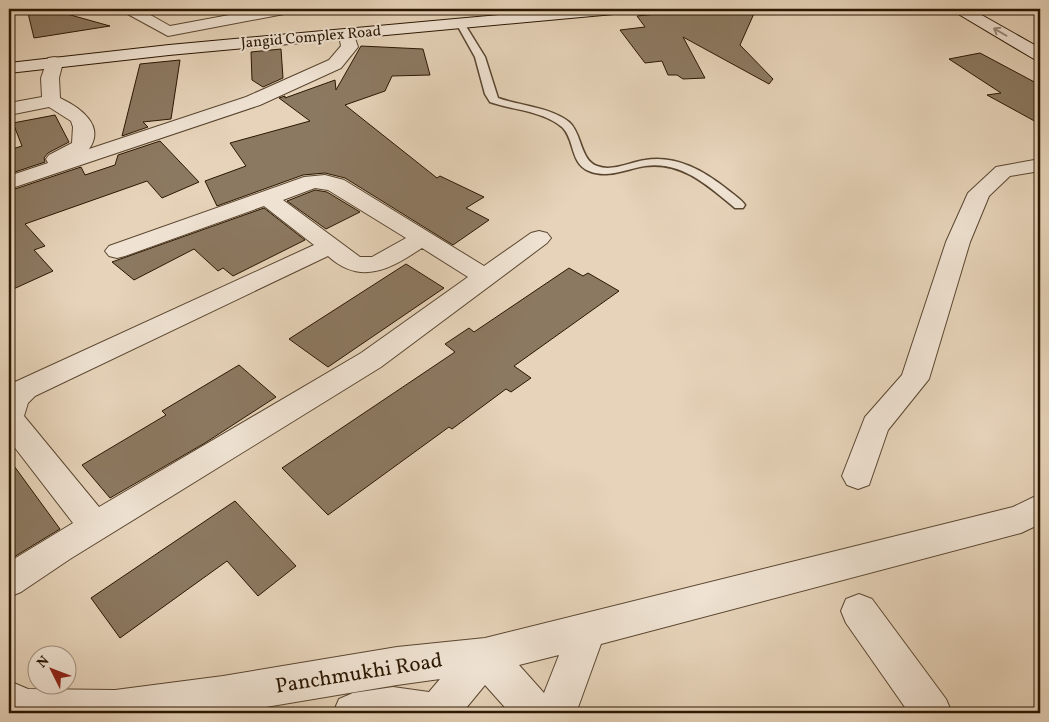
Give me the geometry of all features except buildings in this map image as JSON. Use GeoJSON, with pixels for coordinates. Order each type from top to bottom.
{"type":"FeatureCollection","features":[{"type":"Feature","properties":{"kind":"street"},"geometry":{"type":"LineString","coordinates":[[130,9],[168,32],[284,9]]}},
{"type":"Feature","properties":{"kind":"street","name":"Jangid Complex Road"},"geometry":{"type":"LineString","coordinates":[[9,68],[170,50],[614,9]]}},
{"type":"Feature","properties":{"kind":"street"},"geometry":{"type":"LineString","coordinates":[[960,9],[1040,55]]}},
{"type":"Feature","properties":{"kind":"street"},"geometry":{"type":"LineString","coordinates":[[983,9],[1040,41]]}},
{"type":"Feature","properties":{"kind":"street"},"geometry":{"type":"LineString","coordinates":[[168,32],[170,50]]}},
{"type":"Feature","properties":{"kind":"street"},"geometry":{"type":"LineString","coordinates":[[9,183],[253,100],[335,64],[350,47],[348,35]]}},
{"type":"Feature","properties":{"kind":"street"},"geometry":{"type":"LineString","coordinates":[[50,101],[50,78],[54,62]]}},
{"type":"Feature","properties":{"kind":"street"},"geometry":{"type":"LineString","coordinates":[[9,110],[50,101],[76,113],[85,130],[82,145],[77,150],[44,164],[9,174]]}},
{"type":"Feature","properties":{"kind":"street"},"geometry":{"type":"LineString","coordinates":[[858,476],[875,425],[915,379],[958,242],[979,193],[1004,171],[1040,165]]}},
{"type":"Feature","properties":{"kind":"street"},"geometry":{"type":"LineString","coordinates":[[117,252],[312,182],[326,180],[485,277]]}},
{"type":"Feature","properties":{"kind":"street"},"geometry":{"type":"LineString","coordinates":[[268,198],[354,264],[366,267],[377,264],[422,238]]}},
{"type":"Feature","properties":{"kind":"street"},"geometry":{"type":"LineString","coordinates":[[9,582],[371,360],[539,238]]}},
{"type":"Feature","properties":{"kind":"street"},"geometry":{"type":"LineString","coordinates":[[96,527],[9,417],[15,398],[25,389],[331,246]]}},
{"type":"Feature","properties":{"kind":"street","name":"Panchmukhi Road"},"geometry":{"type":"LineString","coordinates":[[18,708],[115,710],[223,695],[397,666],[485,656],[1021,519],[1040,508]]}},
{"type":"Feature","properties":{"kind":"street"},"geometry":{"type":"LineString","coordinates":[[859,611],[932,713]]}},
{"type":"Feature","properties":{"kind":"street"},"geometry":{"type":"LineString","coordinates":[[556,713],[588,629]]}},
{"type":"Feature","properties":{"kind":"street"},"geometry":{"type":"LineString","coordinates":[[352,713],[393,707],[435,713],[485,656],[536,713]]}},
{"type":"Feature","properties":{"kind":"lane"},"geometry":{"type":"LineString","coordinates":[[460,23],[480,57],[490,94],[494,100],[562,122],[572,134],[584,163],[592,169],[618,171],[646,163],[664,162],[680,165],[695,170],[739,206]]}}]}
